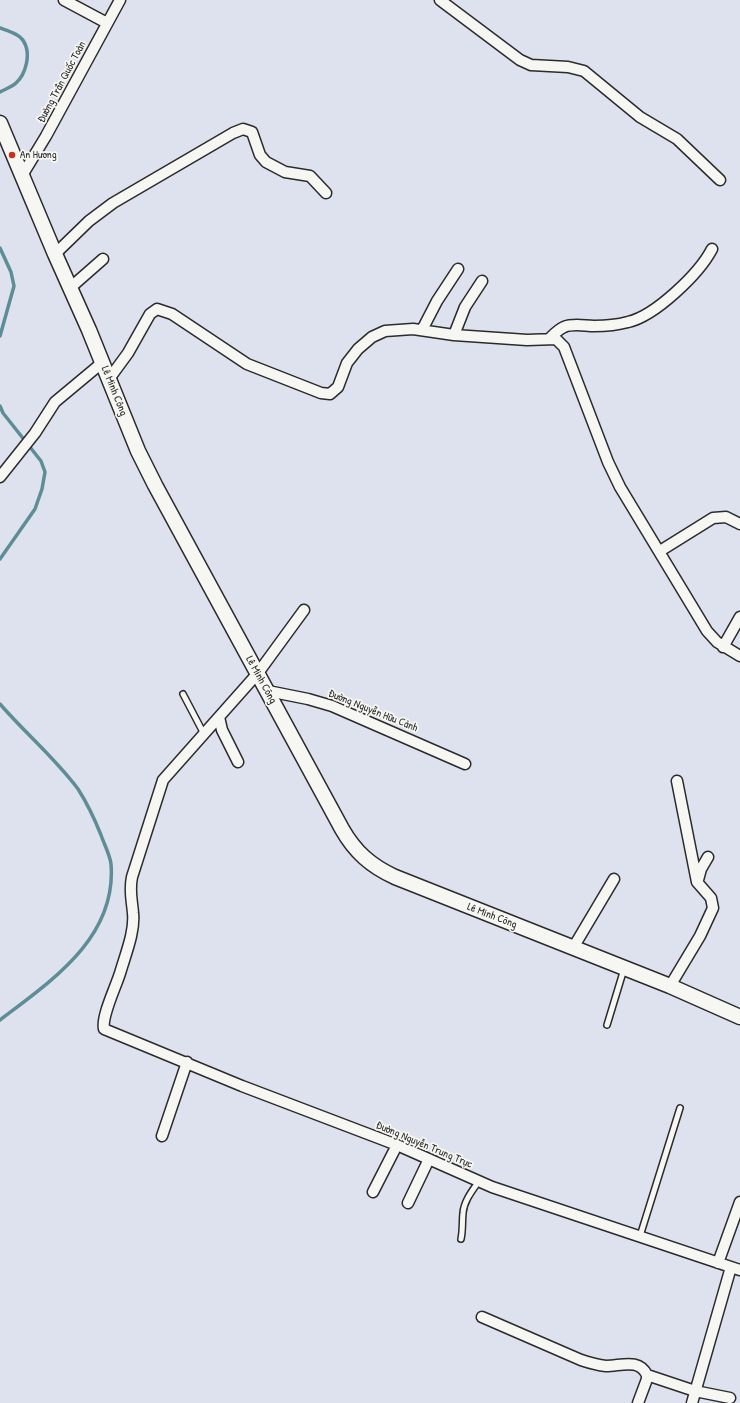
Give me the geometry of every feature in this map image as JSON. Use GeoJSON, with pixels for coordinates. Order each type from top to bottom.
{"type":"FeatureCollection","features":[{"type":"Feature","properties":{"kind":"main road","name":"Lê Minh Công"},"geometry":{"type":"LineString","coordinates":[[0,123],[55,254],[110,378],[138,451],[155,485],[349,841],[365,860],[383,871],[431,893],[670,986],[740,1017]]}},
{"type":"Feature","properties":{"kind":"street"},"geometry":{"type":"LineString","coordinates":[[64,0],[107,23]]}},
{"type":"Feature","properties":{"kind":"street","name":"Đường Trần Quốc Toản"},"geometry":{"type":"LineString","coordinates":[[22,174],[55,120],[120,0]]}},
{"type":"Feature","properties":{"kind":"street"},"geometry":{"type":"LineString","coordinates":[[440,0],[520,60],[531,65],[568,67],[584,71],[640,117],[677,138],[720,180]]}},
{"type":"Feature","properties":{"kind":"street"},"geometry":{"type":"LineString","coordinates":[[55,254],[89,221],[112,203],[233,133],[243,129],[252,132],[260,155],[266,162],[285,172],[310,176],[326,193]]}},
{"type":"Feature","properties":{"kind":"street"},"geometry":{"type":"LineString","coordinates":[[550,338],[559,329],[570,325],[607,326],[629,322],[643,317],[689,279],[706,261],[712,249]]}},
{"type":"Feature","properties":{"kind":"street"},"geometry":{"type":"LineString","coordinates":[[70,288],[103,259]]}},
{"type":"Feature","properties":{"kind":"street"},"geometry":{"type":"LineString","coordinates":[[422,330],[437,301],[458,269]]}},
{"type":"Feature","properties":{"kind":"street"},"geometry":{"type":"LineString","coordinates":[[454,335],[465,308],[482,281]]}},
{"type":"Feature","properties":{"kind":"street"},"geometry":{"type":"LineString","coordinates":[[110,378],[128,353],[150,314],[157,309],[172,314],[247,364],[325,394],[330,394],[336,391],[351,358],[372,337],[382,332],[413,329],[454,335],[527,340],[550,338],[558,340],[564,347],[612,472],[707,631],[723,646],[740,656]]}},
{"type":"Feature","properties":{"kind":"street"},"geometry":{"type":"LineString","coordinates":[[0,477],[35,433],[55,402],[103,362]]}},
{"type":"Feature","properties":{"kind":"street"},"geometry":{"type":"LineString","coordinates":[[660,552],[713,518],[726,517],[740,524]]}},
{"type":"Feature","properties":{"kind":"street"},"geometry":{"type":"LineString","coordinates":[[205,735],[258,673],[304,610]]}},
{"type":"Feature","properties":{"kind":"street"},"geometry":{"type":"LineString","coordinates":[[723,646],[740,617]]}},
{"type":"Feature","properties":{"kind":"street","name":"Đường Nguyễn Hữu Cảnh"},"geometry":{"type":"LineString","coordinates":[[268,691],[308,699],[332,706],[465,764]]}},
{"type":"Feature","properties":{"kind":"street"},"geometry":{"type":"LineString","coordinates":[[219,717],[225,737],[238,762]]}},
{"type":"Feature","properties":{"kind":"street","name":"Đường Nguyễn Trung Trực"},"geometry":{"type":"LineString","coordinates":[[205,735],[168,773],[159,790],[132,877],[129,891],[133,914],[133,926],[121,970],[104,1020],[104,1029],[329,1120],[397,1145],[479,1181],[520,1197],[735,1268]]}},
{"type":"Feature","properties":{"kind":"street"},"geometry":{"type":"LineString","coordinates":[[670,986],[700,936],[712,908],[711,898],[697,882],[676,781]]}},
{"type":"Feature","properties":{"kind":"street"},"geometry":{"type":"LineString","coordinates":[[697,882],[701,869],[708,858]]}},
{"type":"Feature","properties":{"kind":"street"},"geometry":{"type":"LineString","coordinates":[[573,948],[614,879]]}},
{"type":"Feature","properties":{"kind":"street"},"geometry":{"type":"LineString","coordinates":[[162,1136],[187,1062]]}},
{"type":"Feature","properties":{"kind":"street"},"geometry":{"type":"LineString","coordinates":[[373,1192],[397,1145]]}},
{"type":"Feature","properties":{"kind":"street"},"geometry":{"type":"LineString","coordinates":[[408,1204],[429,1159]]}},
{"type":"Feature","properties":{"kind":"street"},"geometry":{"type":"LineString","coordinates":[[718,1263],[740,1202]]}},
{"type":"Feature","properties":{"kind":"street"},"geometry":{"type":"LineString","coordinates":[[692,1403],[735,1268]]}},
{"type":"Feature","properties":{"kind":"street"},"geometry":{"type":"LineString","coordinates":[[482,1317],[581,1360],[597,1365],[631,1364],[642,1368],[647,1375],[695,1391],[730,1398]]}},
{"type":"Feature","properties":{"kind":"street"},"geometry":{"type":"LineString","coordinates":[[638,1403],[646,1384],[647,1375]]}},
{"type":"Feature","properties":{"kind":"lane"},"geometry":{"type":"LineString","coordinates":[[183,694],[205,735]]}},
{"type":"Feature","properties":{"kind":"lane"},"geometry":{"type":"LineString","coordinates":[[607,1025],[624,968]]}},
{"type":"Feature","properties":{"kind":"lane"},"geometry":{"type":"LineString","coordinates":[[640,1236],[680,1108]]}},
{"type":"Feature","properties":{"kind":"lane"},"geometry":{"type":"LineString","coordinates":[[461,1239],[463,1228],[463,1211],[468,1197],[479,1181]]}},
{"type":"Feature","properties":{"kind":"waterway"},"geometry":{"type":"LineString","coordinates":[[0,28],[20,37],[24,42],[27,52],[25,69],[20,79],[13,86],[0,92]]}},
{"type":"Feature","properties":{"kind":"waterway"},"geometry":{"type":"LineString","coordinates":[[0,248],[11,272],[14,286],[0,336]]}},
{"type":"Feature","properties":{"kind":"waterway"},"geometry":{"type":"LineString","coordinates":[[0,406],[3,413],[41,461],[45,472],[42,489],[35,509],[0,559]]}},
{"type":"Feature","properties":{"kind":"waterway"},"geometry":{"type":"LineString","coordinates":[[0,704],[60,767],[78,789],[96,823],[111,864],[110,890],[103,914],[92,936],[77,955],[59,973],[40,990],[0,1020]]}},
{"type":"Feature","properties":{"kind":"place","name":"An Hương"},"geometry":{"type":"Point","coordinates":[12,155]}}]}
